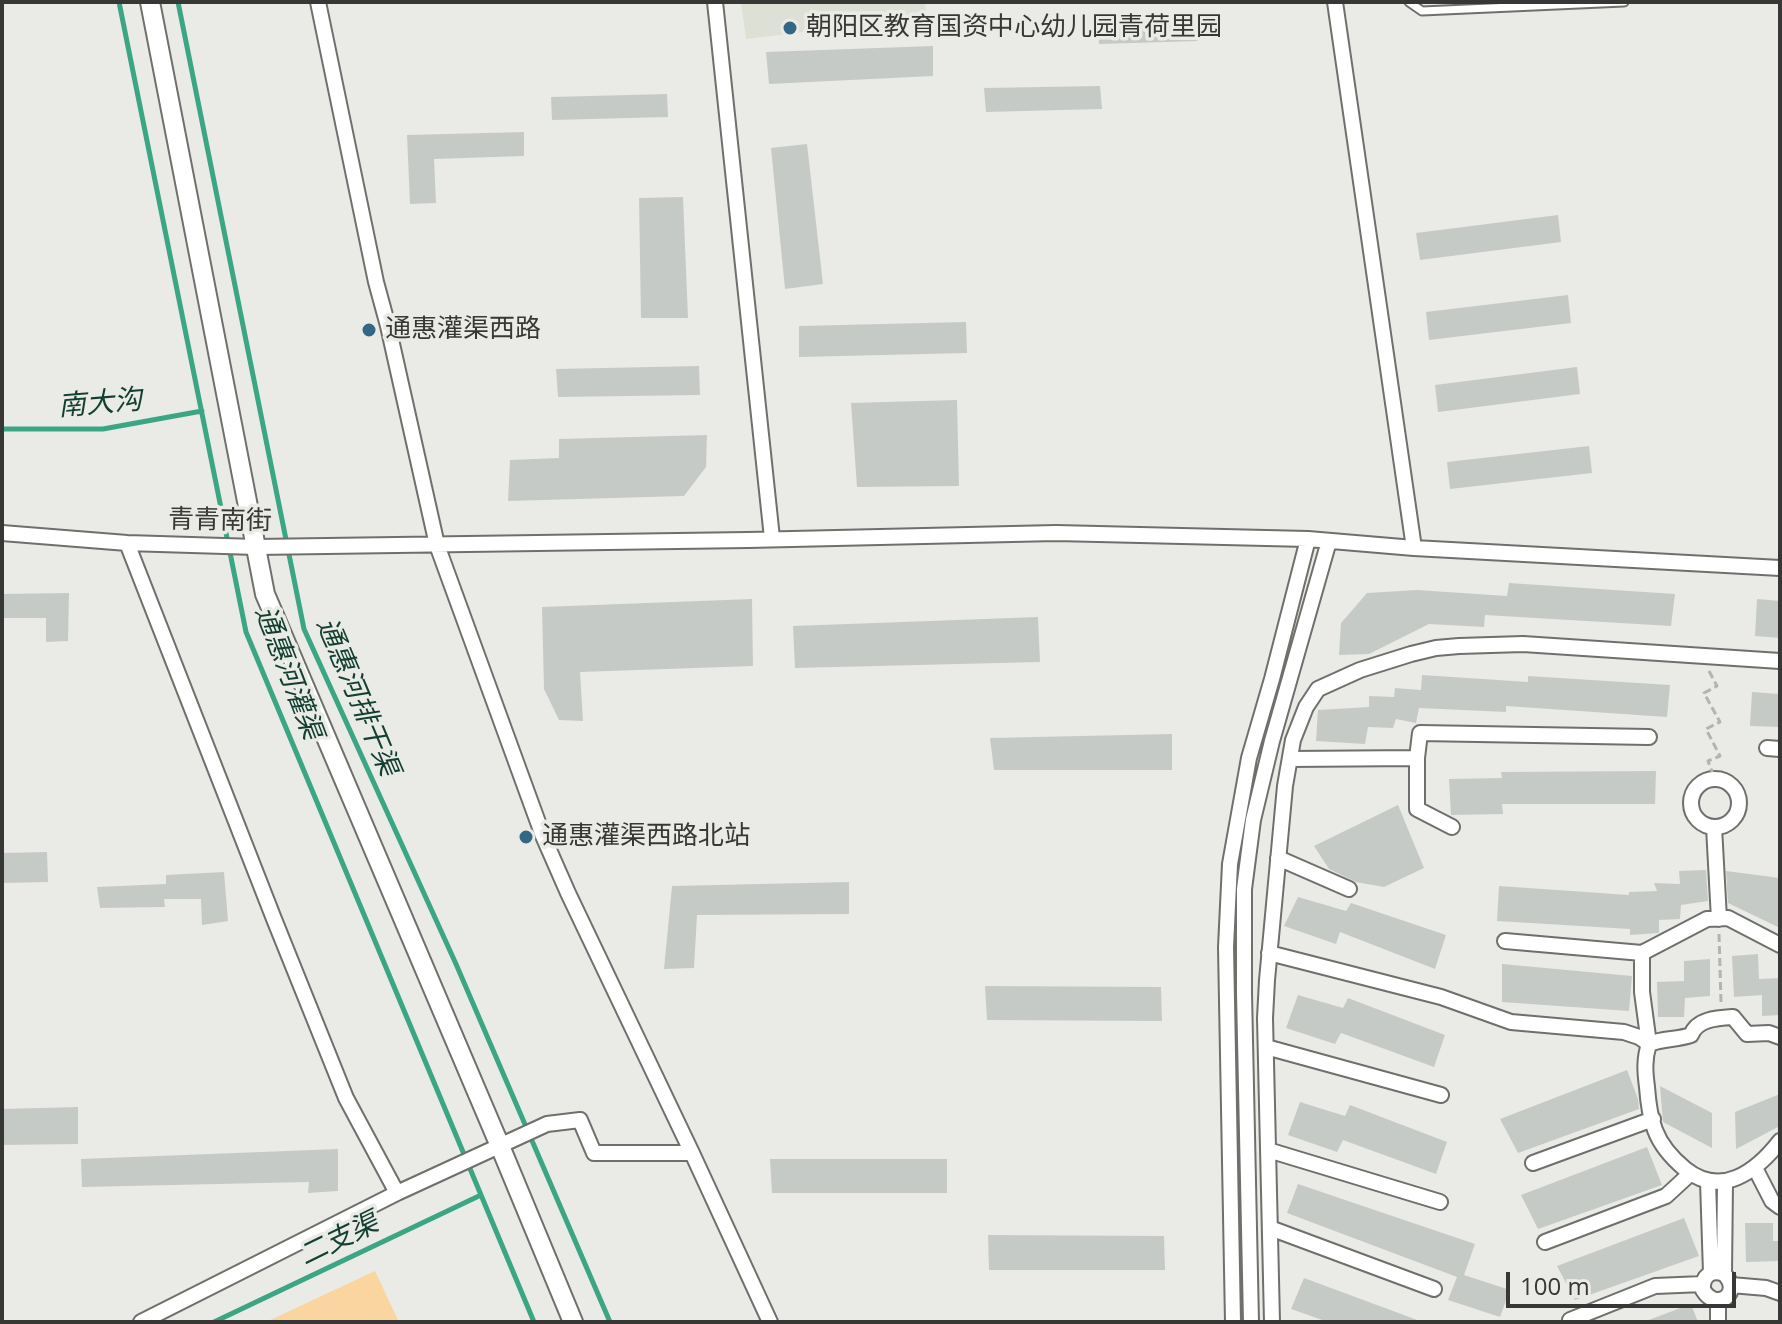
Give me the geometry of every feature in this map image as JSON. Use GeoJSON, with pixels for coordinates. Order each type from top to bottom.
{"type":"FeatureCollection","features":[{"type":"Feature","properties":{"kind":"street"},"geometry":{"type":"LineString","coordinates":[[150,2],[265,594],[573,1322]]}},
{"type":"Feature","properties":{"kind":"street"},"geometry":{"type":"LineString","coordinates":[[318,2],[376,282],[437,545],[543,836],[770,1322]]}},
{"type":"Feature","properties":{"kind":"street"},"geometry":{"type":"LineString","coordinates":[[715,2],[772,538]]}},
{"type":"Feature","properties":{"kind":"street"},"geometry":{"type":"LineString","coordinates":[[1335,2],[1414,548]]}},
{"type":"Feature","properties":{"kind":"street","name":"青青南街"},"geometry":{"type":"LineString","coordinates":[[2,533],[127,543],[288,547],[1056,533],[1308,539],[1414,548],[1780,568]]}},
{"type":"Feature","properties":{"kind":"street"},"geometry":{"type":"LineString","coordinates":[[1233,1322],[1226,947],[1230,864],[1249,758],[1308,539]]}},
{"type":"Feature","properties":{"kind":"street"},"geometry":{"type":"LineString","coordinates":[[1251,1322],[1244,889],[1259,794],[1329,541]]}},
{"type":"Feature","properties":{"kind":"street"},"geometry":{"type":"LineString","coordinates":[[127,543],[346,1098],[397,1193]]}},
{"type":"Feature","properties":{"kind":"street"},"geometry":{"type":"LineString","coordinates":[[1272,1322],[1265,1018],[1269,953],[1285,786],[1293,740],[1306,707],[1318,689],[1360,670],[1411,654],[1459,646],[1523,644],[1780,661]]}},
{"type":"Feature","properties":{"kind":"street"},"geometry":{"type":"LineString","coordinates":[[1452,827],[1417,809],[1420,733],[1649,737]]}},
{"type":"Feature","properties":{"kind":"street"},"geometry":{"type":"LineString","coordinates":[[1290,759],[1417,758]]}},
{"type":"Feature","properties":{"kind":"street"},"geometry":{"type":"LineString","coordinates":[[1715,779],[1733,787],[1739,803],[1729,823],[1714,827],[1695,817],[1690,802],[1703,781],[1715,779]]}},
{"type":"Feature","properties":{"kind":"street"},"geometry":{"type":"LineString","coordinates":[[1714,827],[1719,919]]}},
{"type":"Feature","properties":{"kind":"street"},"geometry":{"type":"LineString","coordinates":[[1278,858],[1349,889]]}},
{"type":"Feature","properties":{"kind":"street"},"geometry":{"type":"LineString","coordinates":[[1505,941],[1642,953],[1707,919],[1728,918],[1780,945]]}},
{"type":"Feature","properties":{"kind":"street"},"geometry":{"type":"LineString","coordinates":[[1269,953],[1441,997],[1511,1022],[1624,1032],[1649,1044]]}},
{"type":"Feature","properties":{"kind":"street"},"geometry":{"type":"LineString","coordinates":[[1642,953],[1642,992],[1649,1044],[1645,1055],[1648,1100],[1655,1131],[1674,1161],[1708,1181],[1725,1182],[1755,1168],[1780,1141]]}},
{"type":"Feature","properties":{"kind":"street"},"geometry":{"type":"LineString","coordinates":[[1649,1044],[1691,1035],[1694,1028],[1704,1021],[1733,1017],[1747,1034],[1769,1033],[1780,1037]]}},
{"type":"Feature","properties":{"kind":"street"},"geometry":{"type":"LineString","coordinates":[[1266,1047],[1441,1095]]}},
{"type":"Feature","properties":{"kind":"street"},"geometry":{"type":"LineString","coordinates":[[1533,1163],[1653,1119]]}},
{"type":"Feature","properties":{"kind":"street"},"geometry":{"type":"LineString","coordinates":[[141,1322],[397,1193],[547,1124],[580,1120],[594,1153],[692,1153]]}},
{"type":"Feature","properties":{"kind":"street"},"geometry":{"type":"LineString","coordinates":[[1268,1150],[1440,1202]]}},
{"type":"Feature","properties":{"kind":"street"},"geometry":{"type":"LineString","coordinates":[[1755,1168],[1772,1201],[1780,1207]]}},
{"type":"Feature","properties":{"kind":"street"},"geometry":{"type":"LineString","coordinates":[[1545,1242],[1666,1196],[1691,1173]]}},
{"type":"Feature","properties":{"kind":"street"},"geometry":{"type":"LineString","coordinates":[[1708,1181],[1717,1279],[1729,1294],[1718,1301],[1708,1298],[1703,1290],[1717,1279],[1725,1182]]}},
{"type":"Feature","properties":{"kind":"street"},"geometry":{"type":"LineString","coordinates":[[1270,1228],[1434,1289]]}},
{"type":"Feature","properties":{"kind":"street"},"geometry":{"type":"LineString","coordinates":[[1570,1320],[1655,1286],[1717,1279],[1780,1293]]}},
{"type":"Feature","properties":{"kind":"street"},"geometry":{"type":"LineString","coordinates":[[1718,1301],[1718,1322]]}},
{"type":"Feature","properties":{"kind":"lane"},"geometry":{"type":"LineString","coordinates":[[1409,2],[1422,11],[1624,2]]}},
{"type":"Feature","properties":{"kind":"path"},"geometry":{"type":"LineString","coordinates":[[1702,656],[1717,686],[1704,693],[1720,722],[1706,729],[1720,756],[1708,761],[1715,779]]}},
{"type":"Feature","properties":{"kind":"path"},"geometry":{"type":"LineString","coordinates":[[1719,919],[1722,1018]]}},
{"type":"Feature","properties":{"kind":"shaded area","name":"朝阳区教育国资中心幼儿园青荷里园"},"geometry":{"type":"Polygon","coordinates":[[[741,2],[925,2],[927,17],[746,39],[741,2]]]}},
{"type":"Feature","properties":{"kind":"shaded area"},"geometry":{"type":"Polygon","coordinates":[[[375,1271],[399,1322],[266,1322],[375,1271]]]}},
{"type":"Feature","properties":{"kind":"building"},"geometry":{"type":"Polygon","coordinates":[[[1197,13],[1198,41],[1099,44],[1098,15],[1197,13]]]}},
{"type":"Feature","properties":{"kind":"building"},"geometry":{"type":"Polygon","coordinates":[[[933,46],[933,76],[769,84],[766,52],[933,46]]]}},
{"type":"Feature","properties":{"kind":"building"},"geometry":{"type":"Polygon","coordinates":[[[1100,86],[1102,109],[986,112],[984,88],[1100,86]]]}},
{"type":"Feature","properties":{"kind":"building"},"geometry":{"type":"Polygon","coordinates":[[[667,94],[668,117],[552,120],[551,97],[667,94]]]}},
{"type":"Feature","properties":{"kind":"building"},"geometry":{"type":"Polygon","coordinates":[[[524,132],[524,156],[434,159],[436,203],[410,204],[407,135],[524,132]]]}},
{"type":"Feature","properties":{"kind":"building"},"geometry":{"type":"Polygon","coordinates":[[[807,144],[823,284],[785,289],[771,148],[807,144]]]}},
{"type":"Feature","properties":{"kind":"building"},"geometry":{"type":"Polygon","coordinates":[[[683,197],[688,318],[641,318],[639,198],[683,197]]]}},
{"type":"Feature","properties":{"kind":"building"},"geometry":{"type":"Polygon","coordinates":[[[1558,215],[1561,242],[1420,260],[1416,233],[1558,215]]]}},
{"type":"Feature","properties":{"kind":"building"},"geometry":{"type":"Polygon","coordinates":[[[1568,295],[1571,323],[1429,340],[1426,312],[1568,295]]]}},
{"type":"Feature","properties":{"kind":"building"},"geometry":{"type":"Polygon","coordinates":[[[966,322],[967,353],[799,357],[799,326],[966,322]]]}},
{"type":"Feature","properties":{"kind":"building"},"geometry":{"type":"Polygon","coordinates":[[[699,366],[700,395],[558,397],[556,369],[699,366]]]}},
{"type":"Feature","properties":{"kind":"building"},"geometry":{"type":"Polygon","coordinates":[[[1577,367],[1580,394],[1438,412],[1435,385],[1577,367]]]}},
{"type":"Feature","properties":{"kind":"building"},"geometry":{"type":"Polygon","coordinates":[[[957,400],[959,486],[857,487],[851,403],[957,400]]]}},
{"type":"Feature","properties":{"kind":"building"},"geometry":{"type":"Polygon","coordinates":[[[707,435],[706,467],[684,496],[508,501],[510,460],[559,458],[559,439],[707,435]]]}},
{"type":"Feature","properties":{"kind":"building"},"geometry":{"type":"Polygon","coordinates":[[[1589,446],[1592,473],[1450,489],[1447,462],[1589,446]]]}},
{"type":"Feature","properties":{"kind":"building"},"geometry":{"type":"Polygon","coordinates":[[[1509,583],[1675,594],[1671,626],[1485,615],[1484,627],[1429,624],[1369,654],[1339,655],[1341,623],[1367,593],[1417,590],[1507,596],[1509,583]]]}},
{"type":"Feature","properties":{"kind":"building"},"geometry":{"type":"Polygon","coordinates":[[[69,593],[68,641],[46,642],[46,618],[2,618],[2,594],[69,593]]]}},
{"type":"Feature","properties":{"kind":"building"},"geometry":{"type":"Polygon","coordinates":[[[752,599],[753,666],[580,672],[583,721],[559,720],[544,689],[542,607],[752,599]]]}},
{"type":"Feature","properties":{"kind":"building"},"geometry":{"type":"Polygon","coordinates":[[[1757,599],[1780,601],[1780,638],[1755,636],[1757,599]]]}},
{"type":"Feature","properties":{"kind":"building"},"geometry":{"type":"Polygon","coordinates":[[[1038,617],[1040,662],[795,668],[793,626],[1038,617]]]}},
{"type":"Feature","properties":{"kind":"building"},"geometry":{"type":"Polygon","coordinates":[[[1422,675],[1528,682],[1528,676],[1670,685],[1667,717],[1506,706],[1506,712],[1419,708],[1416,723],[1396,719],[1393,728],[1368,727],[1365,744],[1316,741],[1318,710],[1369,707],[1369,696],[1394,697],[1395,688],[1421,690],[1422,675]]]}},
{"type":"Feature","properties":{"kind":"building"},"geometry":{"type":"Polygon","coordinates":[[[1752,692],[1780,694],[1780,727],[1750,726],[1752,692]]]}},
{"type":"Feature","properties":{"kind":"building"},"geometry":{"type":"Polygon","coordinates":[[[1172,734],[1172,770],[994,770],[990,738],[1172,734]]]}},
{"type":"Feature","properties":{"kind":"building"},"geometry":{"type":"Polygon","coordinates":[[[1656,771],[1655,804],[1502,804],[1503,814],[1451,815],[1449,779],[1502,778],[1501,772],[1656,771]]]}},
{"type":"Feature","properties":{"kind":"building"},"geometry":{"type":"Polygon","coordinates":[[[1398,805],[1424,868],[1384,887],[1356,882],[1329,869],[1314,846],[1398,805]]]}},
{"type":"Feature","properties":{"kind":"building"},"geometry":{"type":"Polygon","coordinates":[[[47,852],[48,882],[2,883],[2,853],[47,852]]]}},
{"type":"Feature","properties":{"kind":"building"},"geometry":{"type":"Polygon","coordinates":[[[1706,870],[1708,901],[1681,905],[1680,919],[1659,920],[1659,933],[1630,935],[1630,929],[1497,921],[1499,886],[1629,895],[1629,892],[1657,891],[1654,883],[1680,884],[1679,871],[1706,870]]]}},
{"type":"Feature","properties":{"kind":"building"},"geometry":{"type":"Polygon","coordinates":[[[1726,871],[1780,878],[1780,928],[1728,903],[1726,871]]]}},
{"type":"Feature","properties":{"kind":"building"},"geometry":{"type":"Polygon","coordinates":[[[224,872],[228,921],[202,925],[201,899],[164,899],[165,907],[100,908],[97,887],[166,884],[166,875],[224,872]]]}},
{"type":"Feature","properties":{"kind":"building"},"geometry":{"type":"Polygon","coordinates":[[[849,882],[849,914],[697,915],[694,968],[664,969],[672,886],[849,882]]]}},
{"type":"Feature","properties":{"kind":"building"},"geometry":{"type":"Polygon","coordinates":[[[1298,897],[1346,911],[1351,903],[1446,935],[1435,969],[1340,932],[1336,944],[1284,926],[1298,897]]]}},
{"type":"Feature","properties":{"kind":"building"},"geometry":{"type":"Polygon","coordinates":[[[1758,954],[1759,979],[1780,978],[1780,1015],[1762,1016],[1762,995],[1734,997],[1732,956],[1758,954]]]}},
{"type":"Feature","properties":{"kind":"building"},"geometry":{"type":"Polygon","coordinates":[[[1710,959],[1710,996],[1685,998],[1684,1017],[1658,1017],[1657,982],[1684,981],[1684,961],[1710,959]]]}},
{"type":"Feature","properties":{"kind":"building"},"geometry":{"type":"Polygon","coordinates":[[[1502,964],[1632,976],[1629,1011],[1502,1002],[1502,964]]]}},
{"type":"Feature","properties":{"kind":"building"},"geometry":{"type":"Polygon","coordinates":[[[985,986],[1161,987],[1162,1021],[987,1020],[985,986]]]}},
{"type":"Feature","properties":{"kind":"building"},"geometry":{"type":"Polygon","coordinates":[[[1298,995],[1343,1008],[1348,998],[1445,1035],[1434,1067],[1341,1033],[1335,1044],[1286,1028],[1298,995]]]}},
{"type":"Feature","properties":{"kind":"building"},"geometry":{"type":"Polygon","coordinates":[[[1627,1070],[1639,1109],[1518,1153],[1500,1119],[1627,1070]]]}},
{"type":"Feature","properties":{"kind":"building"},"geometry":{"type":"Polygon","coordinates":[[[1660,1086],[1712,1113],[1712,1148],[1663,1122],[1660,1086]]]}},
{"type":"Feature","properties":{"kind":"building"},"geometry":{"type":"Polygon","coordinates":[[[1780,1094],[1780,1126],[1736,1149],[1735,1112],[1780,1094]]]}},
{"type":"Feature","properties":{"kind":"building"},"geometry":{"type":"Polygon","coordinates":[[[1300,1102],[1345,1116],[1350,1105],[1447,1142],[1436,1174],[1343,1140],[1337,1152],[1288,1135],[1300,1102]]]}},
{"type":"Feature","properties":{"kind":"building"},"geometry":{"type":"Polygon","coordinates":[[[78,1107],[78,1144],[2,1145],[2,1109],[78,1107]]]}},
{"type":"Feature","properties":{"kind":"building"},"geometry":{"type":"Polygon","coordinates":[[[1647,1147],[1662,1185],[1538,1229],[1521,1195],[1647,1147]]]}},
{"type":"Feature","properties":{"kind":"building"},"geometry":{"type":"Polygon","coordinates":[[[338,1149],[338,1191],[308,1193],[309,1182],[82,1187],[81,1159],[338,1149]]]}},
{"type":"Feature","properties":{"kind":"building"},"geometry":{"type":"Polygon","coordinates":[[[770,1159],[947,1159],[947,1193],[772,1193],[770,1159]]]}},
{"type":"Feature","properties":{"kind":"building"},"geometry":{"type":"Polygon","coordinates":[[[1298,1184],[1475,1244],[1464,1275],[1510,1290],[1500,1317],[1448,1300],[1457,1277],[1287,1213],[1298,1184]]]}},
{"type":"Feature","properties":{"kind":"building"},"geometry":{"type":"Polygon","coordinates":[[[1684,1218],[1699,1256],[1575,1300],[1557,1266],[1684,1218]]]}},
{"type":"Feature","properties":{"kind":"building"},"geometry":{"type":"Polygon","coordinates":[[[1745,1223],[1773,1223],[1773,1241],[1780,1241],[1780,1261],[1746,1262],[1745,1223]]]}},
{"type":"Feature","properties":{"kind":"building"},"geometry":{"type":"Polygon","coordinates":[[[988,1235],[1164,1236],[1165,1270],[989,1270],[988,1235]]]}},
{"type":"Feature","properties":{"kind":"building"},"geometry":{"type":"Polygon","coordinates":[[[1304,1278],[1420,1322],[1328,1322],[1291,1309],[1304,1278]]]}},
{"type":"Feature","properties":{"kind":"building"},"geometry":{"type":"Polygon","coordinates":[[[1691,1304],[1698,1322],[1646,1322],[1646,1321],[1691,1304]]]}},
{"type":"Feature","properties":{"kind":"waterway","name":"通惠河灌渠"},"geometry":{"type":"LineString","coordinates":[[119,2],[246,632],[534,1322]]}},
{"type":"Feature","properties":{"kind":"waterway","name":"通惠河排干渠"},"geometry":{"type":"LineString","coordinates":[[178,2],[304,629],[456,964],[610,1322]]}},
{"type":"Feature","properties":{"kind":"waterway","name":"南大沟"},"geometry":{"type":"LineString","coordinates":[[2,429],[103,429],[202,411]]}},
{"type":"Feature","properties":{"kind":"waterway","name":"二支渠"},"geometry":{"type":"LineString","coordinates":[[214,1322],[481,1195]]}},
{"type":"Feature","properties":{"kind":"place","name":"朝阳区教育国资中心幼儿园青荷里园"},"geometry":{"type":"Point","coordinates":[790,28]}},
{"type":"Feature","properties":{"kind":"place","name":"通惠灌渠西路"},"geometry":{"type":"Point","coordinates":[369,330]}},
{"type":"Feature","properties":{"kind":"place","name":"通惠灌渠西路北站"},"geometry":{"type":"Point","coordinates":[526,837]}}]}
